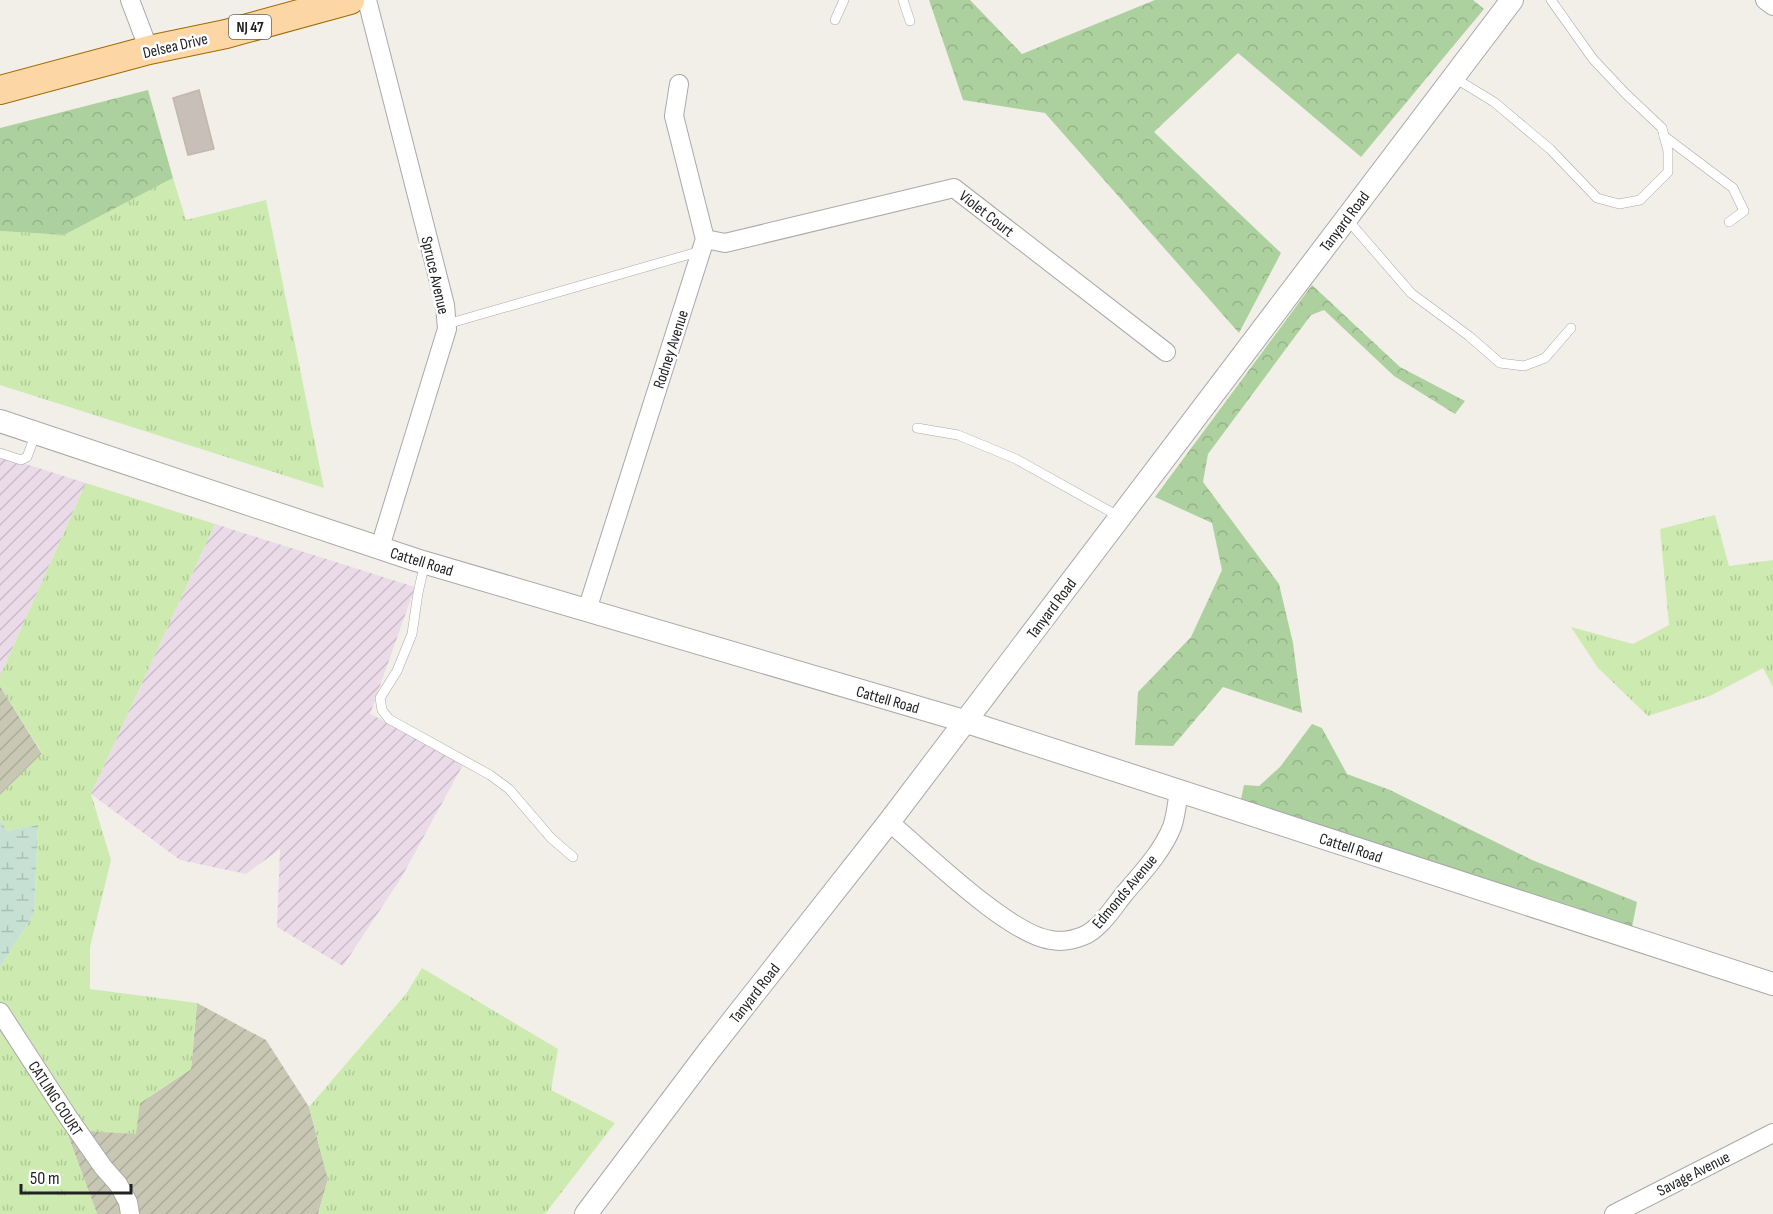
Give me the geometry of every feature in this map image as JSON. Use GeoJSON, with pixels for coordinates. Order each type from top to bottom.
{"type":"FeatureCollection","features":[{"type":"Feature","properties":{"kind":"main road","name":"Delsea Drive"},"geometry":{"type":"LineString","coordinates":[[0,90],[149,50],[226,34],[350,0]]}},
{"type":"Feature","properties":{"kind":"street"},"geometry":{"type":"LineString","coordinates":[[130,0],[149,50]]}},
{"type":"Feature","properties":{"kind":"street","name":"Spruce Avenue"},"geometry":{"type":"LineString","coordinates":[[367,0],[446,305],[447,324],[380,548]]}},
{"type":"Feature","properties":{"kind":"street","name":"Tanyard Road"},"geometry":{"type":"LineString","coordinates":[[586,1214],[708,1052],[889,822],[1512,0]]}},
{"type":"Feature","properties":{"kind":"street"},"geometry":{"type":"LineString","coordinates":[[1765,0],[1773,6]]}},
{"type":"Feature","properties":{"kind":"street"},"geometry":{"type":"LineString","coordinates":[[679,84],[674,116],[703,245]]}},
{"type":"Feature","properties":{"kind":"street","name":"Violet Court"},"geometry":{"type":"LineString","coordinates":[[703,245],[725,243],[954,188],[1166,352]]}},
{"type":"Feature","properties":{"kind":"street","name":"Rodney Avenue"},"geometry":{"type":"LineString","coordinates":[[587,610],[703,245]]}},
{"type":"Feature","properties":{"kind":"street","name":"Cattell Road"},"geometry":{"type":"LineString","coordinates":[[0,421],[380,548],[964,721],[1773,984]]}},
{"type":"Feature","properties":{"kind":"street","name":"Edmonds Avenue"},"geometry":{"type":"LineString","coordinates":[[889,822],[961,884],[1003,916],[1033,934],[1050,940],[1068,940],[1085,936],[1098,925],[1155,856],[1172,826],[1179,791]]}},
{"type":"Feature","properties":{"kind":"street","name":"CATLING COURT"},"geometry":{"type":"LineString","coordinates":[[0,1011],[68,1117],[103,1167],[118,1184],[128,1202],[130,1214]]}},
{"type":"Feature","properties":{"kind":"street","name":"Savage Avenue"},"geometry":{"type":"LineString","coordinates":[[1614,1214],[1773,1133]]}},
{"type":"Feature","properties":{"kind":"lane"},"geometry":{"type":"LineString","coordinates":[[835,20],[844,0]]}},
{"type":"Feature","properties":{"kind":"lane"},"geometry":{"type":"LineString","coordinates":[[903,0],[910,21]]}},
{"type":"Feature","properties":{"kind":"lane"},"geometry":{"type":"LineString","coordinates":[[1453,77],[1494,102],[1550,149],[1597,198],[1619,204],[1640,200],[1668,172],[1668,151],[1662,128],[1593,59],[1551,0]]}},
{"type":"Feature","properties":{"kind":"lane"},"geometry":{"type":"LineString","coordinates":[[1664,136],[1733,188],[1744,211],[1729,222]]}},
{"type":"Feature","properties":{"kind":"lane"},"geometry":{"type":"LineString","coordinates":[[1346,218],[1411,293],[1469,336],[1500,363],[1524,366],[1545,358],[1571,328]]}},
{"type":"Feature","properties":{"kind":"lane"},"geometry":{"type":"LineString","coordinates":[[447,324],[703,245]]}},
{"type":"Feature","properties":{"kind":"lane"},"geometry":{"type":"LineString","coordinates":[[917,428],[958,435],[1016,459],[1120,517]]}},
{"type":"Feature","properties":{"kind":"lane"},"geometry":{"type":"LineString","coordinates":[[0,453],[21,460],[27,457],[36,433]]}},
{"type":"Feature","properties":{"kind":"lane"},"geometry":{"type":"LineString","coordinates":[[425,562],[412,634],[397,671],[380,698],[382,710],[389,719],[406,730],[490,775],[509,789],[550,838],[573,857]]}},
{"type":"Feature","properties":{"kind":"shaded area"},"geometry":{"type":"Polygon","coordinates":[[[0,456],[86,483],[0,676],[0,456]]]}},
{"type":"Feature","properties":{"kind":"shaded area"},"geometry":{"type":"Polygon","coordinates":[[[215,524],[415,587],[370,714],[465,761],[401,878],[343,966],[277,927],[280,849],[246,874],[180,860],[91,794],[215,524]]]}},
{"type":"Feature","properties":{"kind":"shaded area"},"geometry":{"type":"Polygon","coordinates":[[[0,686],[42,754],[0,795],[0,686]]]}},
{"type":"Feature","properties":{"kind":"shaded area"},"geometry":{"type":"Polygon","coordinates":[[[197,1003],[266,1040],[309,1107],[328,1179],[318,1214],[97,1214],[66,1130],[140,1103],[191,1069],[197,1003]]]}},
{"type":"Feature","properties":{"kind":"green space"},"geometry":{"type":"Polygon","coordinates":[[[929,0],[970,0],[1022,54],[1155,0],[1473,0],[1484,9],[1361,157],[1238,53],[1154,132],[1281,253],[1239,333],[1045,113],[963,100],[929,0]]]}},
{"type":"Feature","properties":{"kind":"green space"},"geometry":{"type":"Polygon","coordinates":[[[148,90],[173,178],[64,235],[0,231],[0,128],[148,90]]]}},
{"type":"Feature","properties":{"kind":"green space"},"geometry":{"type":"Polygon","coordinates":[[[173,178],[186,220],[266,200],[324,488],[0,385],[0,231],[64,235],[173,178]]]}},
{"type":"Feature","properties":{"kind":"green space"},"geometry":{"type":"Polygon","coordinates":[[[1312,285],[1400,367],[1465,401],[1455,414],[1394,376],[1324,310],[1311,315],[1208,454],[1203,482],[1279,584],[1293,643],[1302,713],[1223,687],[1173,746],[1135,745],[1138,692],[1191,637],[1222,570],[1212,523],[1155,497],[1312,285]]]}},
{"type":"Feature","properties":{"kind":"green space"},"geometry":{"type":"Polygon","coordinates":[[[86,483],[215,524],[91,794],[111,860],[90,947],[90,989],[197,1003],[191,1069],[140,1103],[136,1134],[66,1130],[97,1214],[0,1214],[0,967],[34,914],[38,826],[7,831],[0,820],[0,795],[42,753],[0,686],[0,676],[86,483]]]}},
{"type":"Feature","properties":{"kind":"green space"},"geometry":{"type":"Polygon","coordinates":[[[1715,515],[1729,566],[1773,560],[1773,687],[1763,668],[1710,696],[1648,716],[1598,668],[1571,627],[1633,644],[1669,625],[1660,529],[1715,515]]]}},
{"type":"Feature","properties":{"kind":"green space"},"geometry":{"type":"Polygon","coordinates":[[[1312,724],[1322,728],[1347,774],[1390,790],[1532,860],[1637,902],[1632,927],[1241,799],[1244,785],[1259,786],[1280,767],[1312,724]]]}},
{"type":"Feature","properties":{"kind":"green space"},"geometry":{"type":"Polygon","coordinates":[[[0,820],[7,831],[38,825],[34,914],[0,967],[0,820]]]}},
{"type":"Feature","properties":{"kind":"green space"},"geometry":{"type":"Polygon","coordinates":[[[422,968],[558,1049],[551,1090],[615,1123],[545,1214],[318,1214],[328,1179],[309,1107],[406,994],[422,968]]]}},
{"type":"Feature","properties":{"kind":"building"},"geometry":{"type":"Polygon","coordinates":[[[199,90],[214,149],[188,155],[173,98],[199,90]]]}}]}
